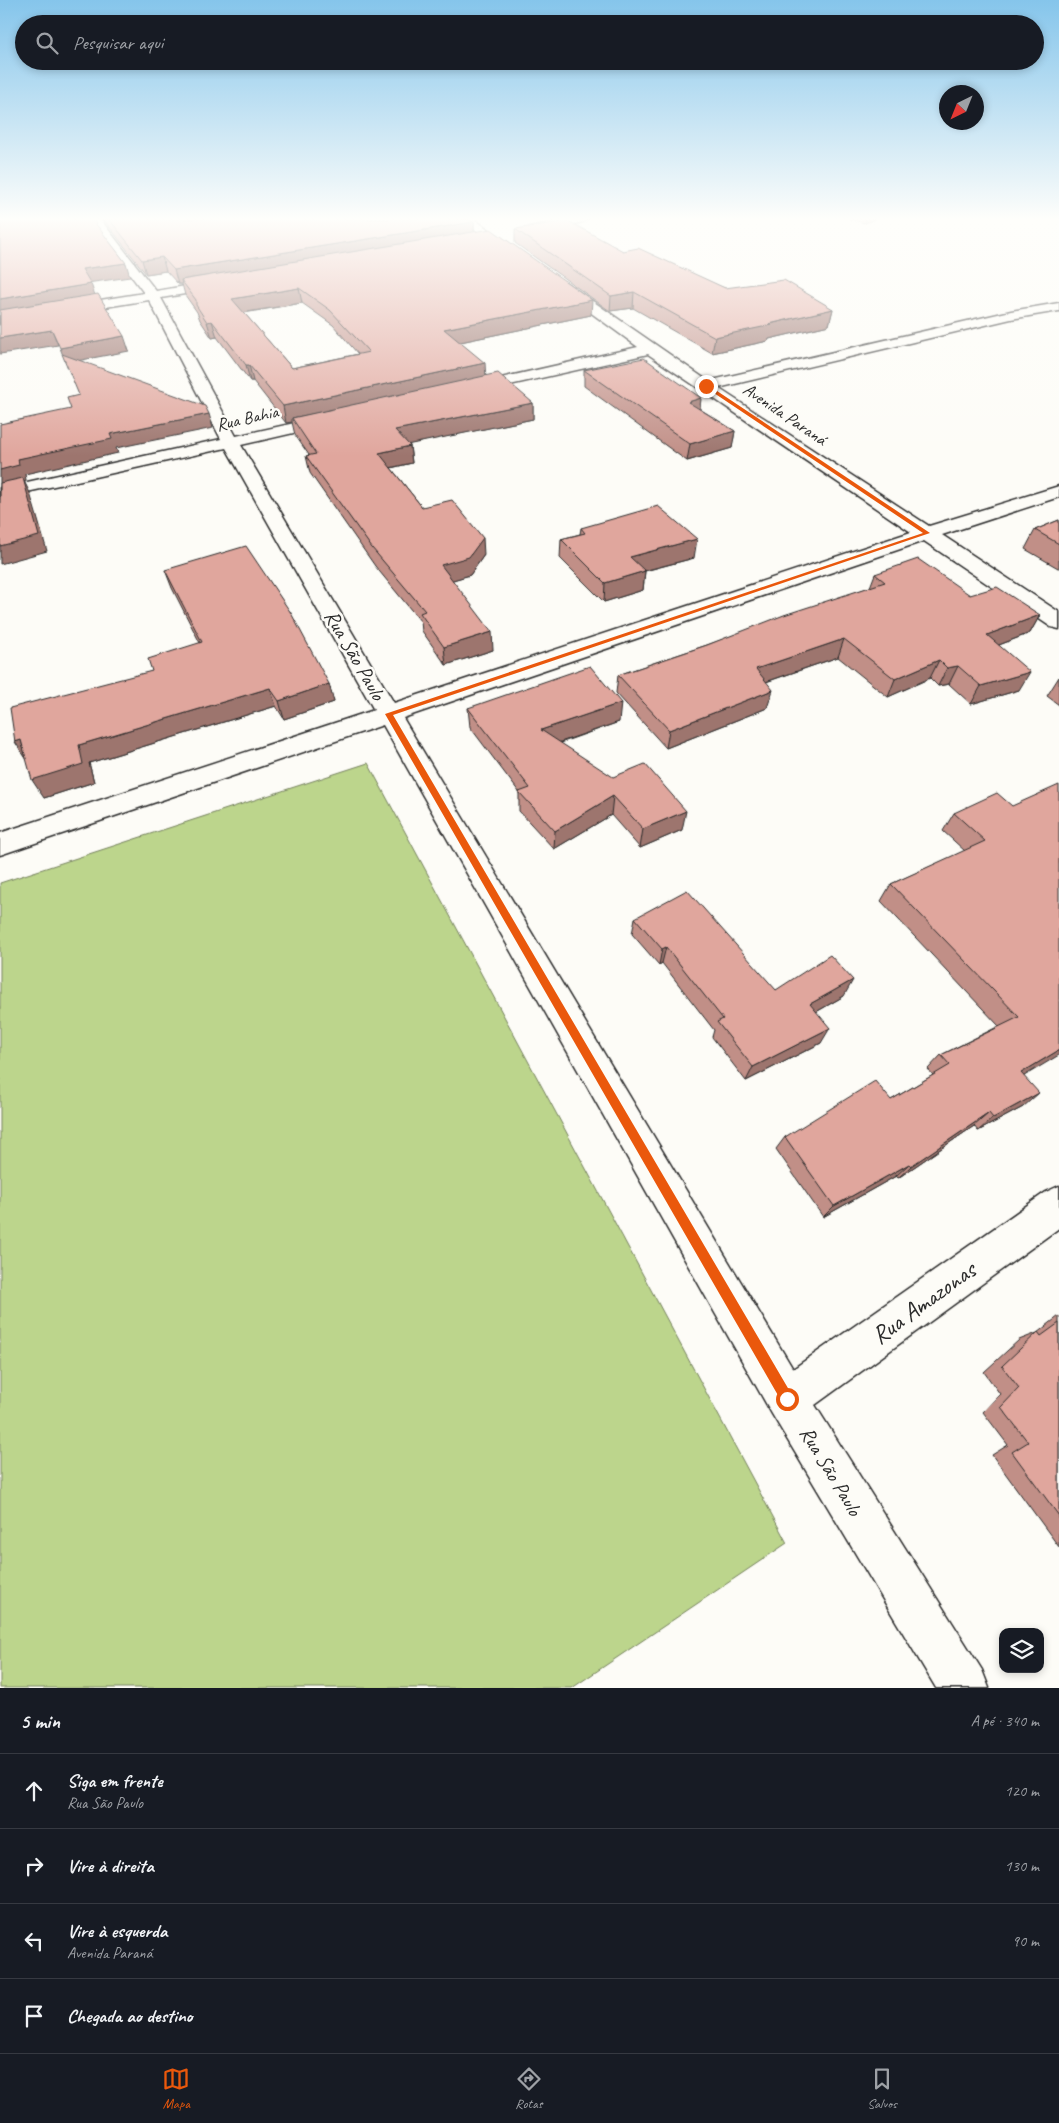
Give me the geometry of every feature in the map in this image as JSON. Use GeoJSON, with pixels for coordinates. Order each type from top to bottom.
{"type":"FeatureCollection","features":[{"type":"Feature","properties":{"kind":"street"},"geometry":{"type":"LineString","coordinates":[[0,320],[136,298]]}},
{"type":"Feature","properties":{"kind":"street","name":"Rua São Paulo"},"geometry":{"type":"LineString","coordinates":[[154,298],[231,442],[787,1399],[964,1688]]}},
{"type":"Feature","properties":{"kind":"street","name":"Avenida Paraná"},"geometry":{"type":"LineString","coordinates":[[578,298],[650,349],[1059,622]]}},
{"type":"Feature","properties":{"kind":"street"},"geometry":{"type":"LineString","coordinates":[[706,386],[1011,315],[1059,307]]}},
{"type":"Feature","properties":{"kind":"street"},"geometry":{"type":"LineString","coordinates":[[455,392],[650,349]]}},
{"type":"Feature","properties":{"kind":"street","name":"Rua Bahia"},"geometry":{"type":"LineString","coordinates":[[0,493],[348,416]]}},
{"type":"Feature","properties":{"kind":"street"},"geometry":{"type":"LineString","coordinates":[[0,844],[928,533],[1059,491]]}},
{"type":"Feature","properties":{"kind":"street","name":"Rua Amazonas"},"geometry":{"type":"LineString","coordinates":[[787,1399],[1059,1205]]}},
{"type":"Feature","properties":{"kind":"green space"},"geometry":{"type":"Polygon","coordinates":[[[368,763],[787,1543],[572,1688],[0,1688],[0,883],[368,763]]]}},
{"type":"Feature","properties":{"kind":"building"},"geometry":{"type":"Polygon","coordinates":[[[75,298],[100,298],[124,336],[60,348],[52,330],[0,338],[0,310],[75,298]]]}},
{"type":"Feature","properties":{"kind":"building"},"geometry":{"type":"Polygon","coordinates":[[[194,298],[239,298],[232,299],[292,368],[369,352],[330,310],[313,298],[589,298],[592,300],[444,329],[485,363],[283,406],[249,365],[246,365],[212,321],[207,322],[196,305],[194,298]]]}},
{"type":"Feature","properties":{"kind":"building"},"geometry":{"type":"Polygon","coordinates":[[[644,298],[814,298],[833,309],[769,324],[772,325],[715,337],[644,298]]]}},
{"type":"Feature","properties":{"kind":"building"},"geometry":{"type":"Polygon","coordinates":[[[62,354],[205,406],[209,414],[110,434],[112,439],[18,459],[19,465],[0,470],[0,424],[71,409],[67,398],[79,395],[62,354]]]}},
{"type":"Feature","properties":{"kind":"building"},"geometry":{"type":"Polygon","coordinates":[[[644,358],[701,398],[688,402],[735,431],[690,444],[584,370],[644,358]]]}},
{"type":"Feature","properties":{"kind":"building"},"geometry":{"type":"Polygon","coordinates":[[[498,373],[533,403],[395,430],[410,446],[379,453],[422,507],[452,500],[483,538],[469,557],[441,565],[492,632],[444,647],[420,613],[425,611],[372,548],[306,456],[316,454],[292,418],[498,373]]]}},
{"type":"Feature","properties":{"kind":"building"},"geometry":{"type":"Polygon","coordinates":[[[23,478],[39,536],[0,546],[0,483],[23,478]]]}},
{"type":"Feature","properties":{"kind":"building"},"geometry":{"type":"Polygon","coordinates":[[[658,506],[697,539],[630,557],[645,571],[605,583],[561,539],[585,533],[581,528],[658,506]]]}},
{"type":"Feature","properties":{"kind":"building"},"geometry":{"type":"Polygon","coordinates":[[[1059,520],[1059,544],[1035,530],[1059,520]]]}},
{"type":"Feature","properties":{"kind":"building"},"geometry":{"type":"Polygon","coordinates":[[[246,546],[291,613],[329,684],[279,701],[270,688],[79,745],[83,764],[32,780],[21,740],[15,742],[10,708],[152,671],[148,659],[202,642],[165,570],[246,546]]]}},
{"type":"Feature","properties":{"kind":"building"},"geometry":{"type":"Polygon","coordinates":[[[918,559],[970,595],[997,587],[1040,615],[987,635],[1030,672],[981,686],[958,666],[947,668],[939,660],[895,679],[844,639],[756,669],[773,690],[669,730],[618,675],[707,645],[784,615],[885,582],[875,574],[918,559]]]}},
{"type":"Feature","properties":{"kind":"building"},"geometry":{"type":"Polygon","coordinates":[[[590,666],[621,703],[541,730],[613,777],[645,764],[686,811],[643,829],[613,796],[555,831],[519,792],[530,788],[468,708],[590,666]]]}},
{"type":"Feature","properties":{"kind":"building"},"geometry":{"type":"Polygon","coordinates":[[[1059,785],[1059,1050],[1021,1073],[1039,1093],[993,1118],[989,1113],[911,1166],[909,1164],[834,1206],[785,1137],[875,1081],[891,1100],[950,1065],[941,1055],[1019,1017],[891,884],[985,841],[954,813],[997,793],[1012,806],[1059,785]]]}},
{"type":"Feature","properties":{"kind":"building"},"geometry":{"type":"Polygon","coordinates":[[[687,890],[776,990],[830,955],[853,980],[810,1004],[830,1028],[753,1067],[717,1022],[723,1019],[666,947],[662,949],[635,918],[687,890]]]}},
{"type":"Feature","properties":{"kind":"building"},"geometry":{"type":"Polygon","coordinates":[[[1059,1323],[1059,1516],[1012,1452],[1028,1442],[1001,1407],[1019,1388],[1002,1366],[1038,1332],[1041,1336],[1059,1323]]]}},
{"type":"Feature","properties":{"kind":"route"},"geometry":{"type":"LineString","coordinates":[[706,386],[928,533],[389,714],[787,1399]]}}]}
